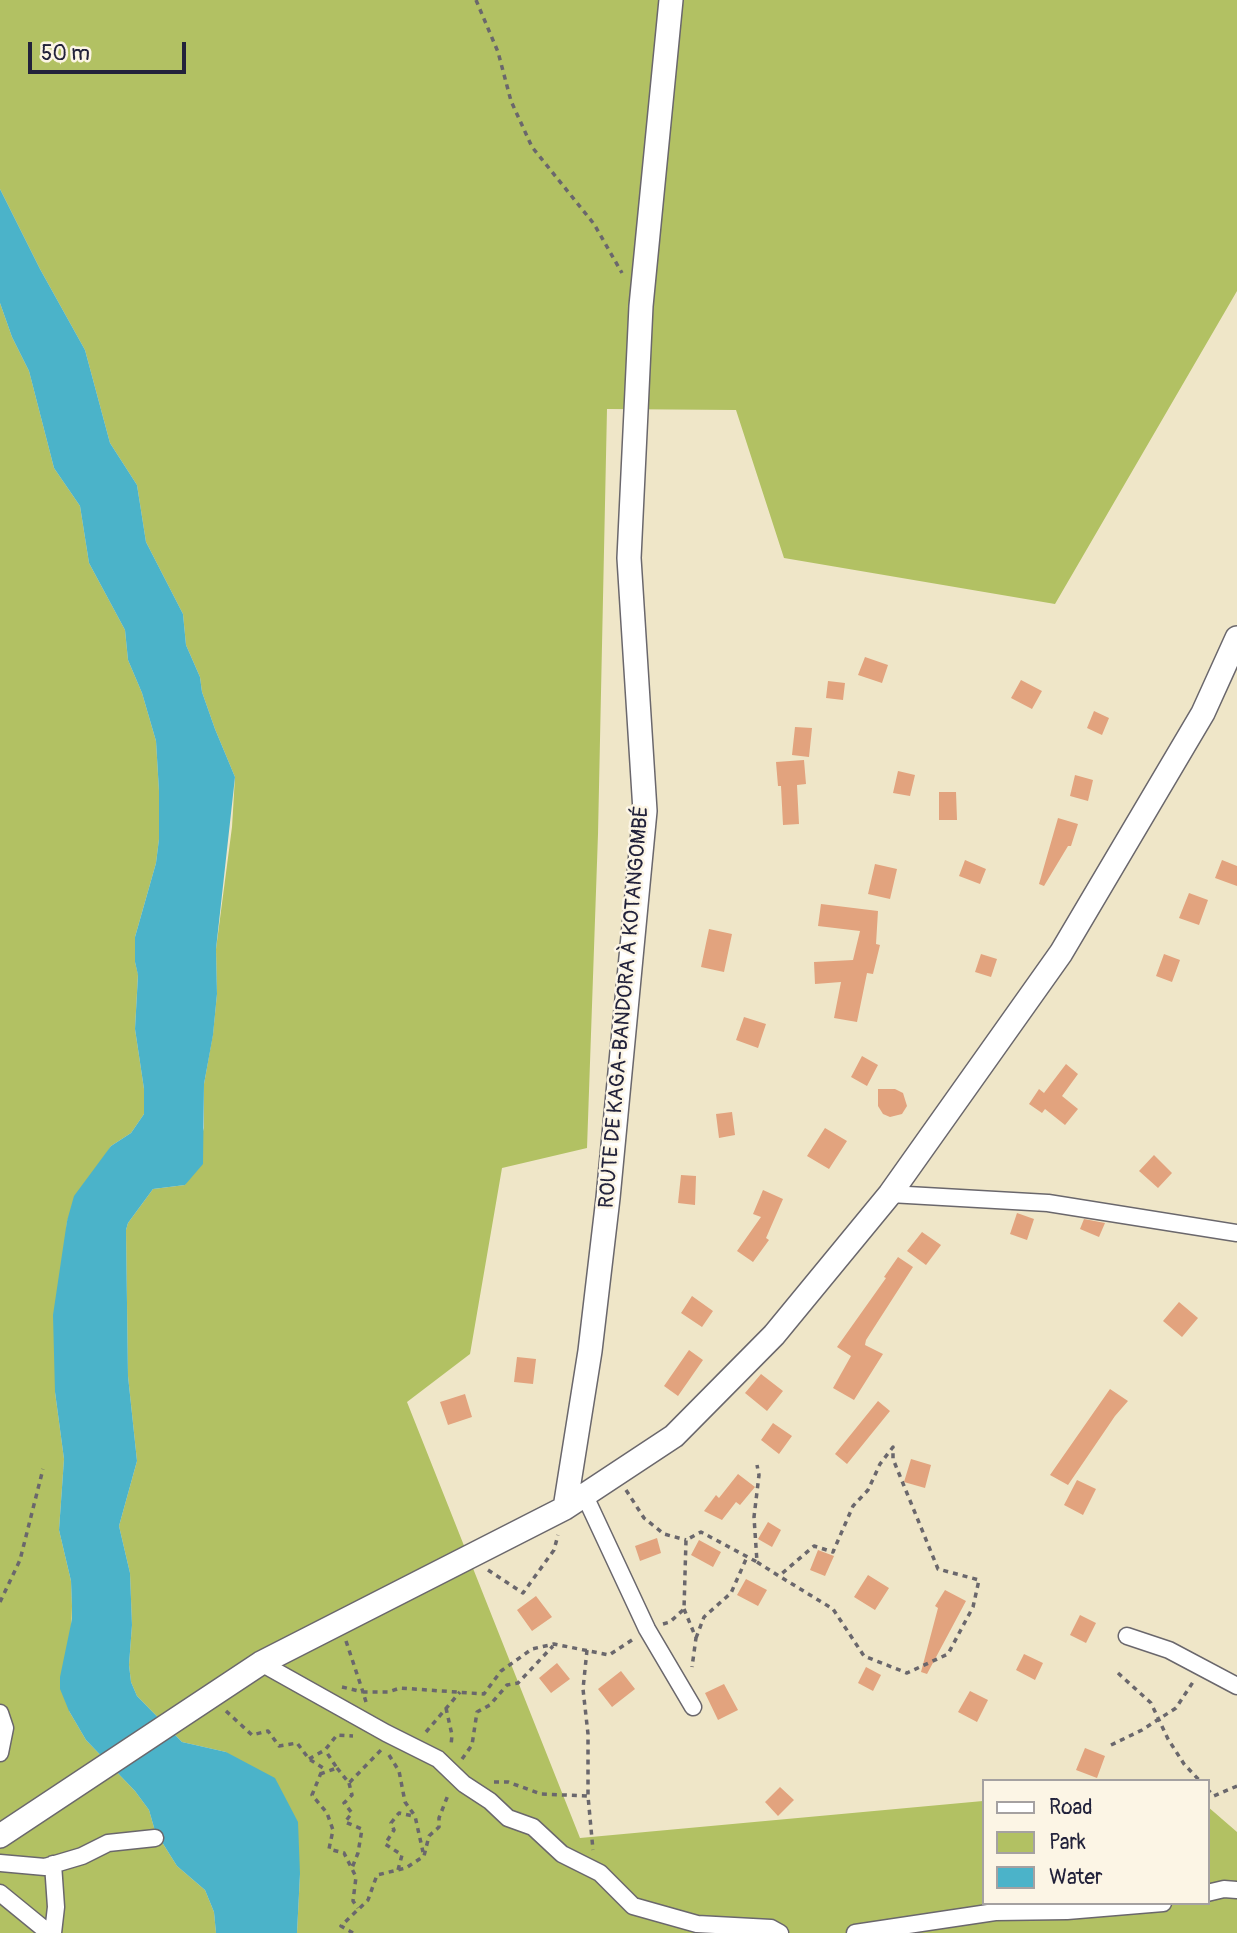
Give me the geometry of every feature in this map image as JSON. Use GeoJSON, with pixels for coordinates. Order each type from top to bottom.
{"type":"FeatureCollection","features":[{"type":"Feature","properties":{"kind":"main road","name":"ROUTE DE KAGA-BANDORA À KOTANGOMBÉ"},"geometry":{"type":"LineString","coordinates":[[565,1508],[590,1351],[608,1198],[646,811],[628,558],[641,306],[671,0]]}},
{"type":"Feature","properties":{"kind":"main road"},"geometry":{"type":"LineString","coordinates":[[0,1836],[261,1662],[565,1508],[584,1494],[618,1476],[674,1436],[774,1335],[890,1195],[1061,953],[1203,713],[1237,638]]}},
{"type":"Feature","properties":{"kind":"street"},"geometry":{"type":"LineString","coordinates":[[890,1195],[1048,1203],[1237,1233]]}},
{"type":"Feature","properties":{"kind":"street"},"geometry":{"type":"LineString","coordinates":[[584,1494],[647,1629],[689,1700]]}},
{"type":"Feature","properties":{"kind":"street"},"geometry":{"type":"LineString","coordinates":[[1127,1636],[1169,1650],[1237,1686]]}},
{"type":"Feature","properties":{"kind":"street"},"geometry":{"type":"LineString","coordinates":[[261,1662],[444,1763],[464,1784],[490,1801],[508,1818],[533,1827],[562,1854],[600,1874],[633,1906],[697,1924],[771,1928],[780,1933]]}},
{"type":"Feature","properties":{"kind":"street"},"geometry":{"type":"LineString","coordinates":[[0,1713],[5,1728],[0,1753]]}},
{"type":"Feature","properties":{"kind":"street"},"geometry":{"type":"LineString","coordinates":[[0,1863],[45,1867],[82,1856],[108,1843],[155,1838]]}},
{"type":"Feature","properties":{"kind":"street"},"geometry":{"type":"LineString","coordinates":[[0,1893],[51,1933],[56,1907],[53,1864]]}},
{"type":"Feature","properties":{"kind":"street"},"geometry":{"type":"LineString","coordinates":[[1209,1893],[1224,1889],[1237,1890]]}},
{"type":"Feature","properties":{"kind":"street"},"geometry":{"type":"LineString","coordinates":[[855,1933],[995,1912],[1067,1911],[1139,1905]]}},
{"type":"Feature","properties":{"kind":"path"},"geometry":{"type":"LineString","coordinates":[[476,0],[498,52],[511,101],[533,147],[594,224],[641,306]]}},
{"type":"Feature","properties":{"kind":"path"},"geometry":{"type":"LineString","coordinates":[[618,1476],[644,1518],[664,1535],[686,1540],[701,1532],[757,1562],[779,1576],[833,1609],[864,1656],[906,1673],[948,1654],[974,1607],[979,1580],[938,1569],[893,1459],[893,1447],[880,1464],[868,1490],[853,1506],[833,1552],[814,1546],[779,1576]]}},
{"type":"Feature","properties":{"kind":"path"},"geometry":{"type":"LineString","coordinates":[[757,1465],[759,1475],[754,1517],[757,1562]]}},
{"type":"Feature","properties":{"kind":"path"},"geometry":{"type":"LineString","coordinates":[[0,1602],[20,1560],[43,1469]]}},
{"type":"Feature","properties":{"kind":"path"},"geometry":{"type":"LineString","coordinates":[[468,1557],[523,1594],[554,1550],[565,1508]]}},
{"type":"Feature","properties":{"kind":"path"},"geometry":{"type":"LineString","coordinates":[[686,1540],[684,1609],[696,1638]]}},
{"type":"Feature","properties":{"kind":"path"},"geometry":{"type":"LineString","coordinates":[[689,1700],[696,1638],[704,1617],[732,1593],[747,1557]]}},
{"type":"Feature","properties":{"kind":"path"},"geometry":{"type":"LineString","coordinates":[[363,1692],[388,1692],[400,1688],[484,1694],[501,1671],[533,1649],[554,1644],[609,1655],[647,1629],[670,1622],[684,1609]]}},
{"type":"Feature","properties":{"kind":"path"},"geometry":{"type":"LineString","coordinates":[[309,1759],[325,1750],[337,1735],[380,1729],[356,1675],[341,1622]]}},
{"type":"Feature","properties":{"kind":"path"},"geometry":{"type":"LineString","coordinates":[[587,1650],[583,1689],[588,1734],[588,1796],[593,1849],[600,1874]]}},
{"type":"Feature","properties":{"kind":"path"},"geometry":{"type":"LineString","coordinates":[[1111,1745],[1176,1708],[1204,1667]]}},
{"type":"Feature","properties":{"kind":"path"},"geometry":{"type":"LineString","coordinates":[[1118,1673],[1151,1703],[1157,1720],[1184,1764],[1198,1779]]}},
{"type":"Feature","properties":{"kind":"path"},"geometry":{"type":"LineString","coordinates":[[399,1771],[460,1692]]}},
{"type":"Feature","properties":{"kind":"path"},"geometry":{"type":"LineString","coordinates":[[210,1696],[252,1735],[268,1731],[279,1746],[297,1743],[309,1759],[323,1768],[312,1795],[327,1813],[334,1830],[329,1849],[344,1853],[356,1877],[353,1900],[358,1908]]}},
{"type":"Feature","properties":{"kind":"path"},"geometry":{"type":"LineString","coordinates":[[444,1763],[450,1752],[452,1735],[446,1708]]}},
{"type":"Feature","properties":{"kind":"path"},"geometry":{"type":"LineString","coordinates":[[349,1783],[383,1748],[399,1771],[405,1802],[415,1816],[424,1856]]}},
{"type":"Feature","properties":{"kind":"path"},"geometry":{"type":"LineString","coordinates":[[325,1750],[349,1783],[352,1796],[344,1803],[352,1814],[345,1822],[362,1829],[352,1868]]}},
{"type":"Feature","properties":{"kind":"path"},"geometry":{"type":"LineString","coordinates":[[320,1774],[337,1768]]}},
{"type":"Feature","properties":{"kind":"path"},"geometry":{"type":"LineString","coordinates":[[464,1784],[508,1782],[541,1794],[588,1796]]}},
{"type":"Feature","properties":{"kind":"path"},"geometry":{"type":"LineString","coordinates":[[1209,1791],[1214,1796],[1237,1786]]}},
{"type":"Feature","properties":{"kind":"path"},"geometry":{"type":"LineString","coordinates":[[398,1870],[402,1856],[385,1844],[394,1830],[391,1823],[399,1814],[415,1816]]}},
{"type":"Feature","properties":{"kind":"path"},"geometry":{"type":"LineString","coordinates":[[353,1912],[341,1926],[353,1933]]}},
{"type":"Feature","properties":{"kind":"green space"},"geometry":{"type":"Polygon","coordinates":[[[0,0],[1237,0],[1237,291],[1055,604],[784,558],[736,410],[607,409],[598,834],[587,1148],[502,1168],[470,1354],[407,1402],[580,1838],[982,1801],[982,1905],[1209,1905],[1209,1808],[1237,1832],[1237,1933],[297,1933],[300,1874],[226,1752],[182,1742],[137,1696],[131,1682],[129,1665],[132,1625],[130,1573],[119,1526],[137,1461],[128,1376],[126,1230],[128,1223],[153,1189],[185,1185],[204,1128],[204,1084],[213,1034],[217,994],[216,949],[232,827],[235,777],[186,645],[183,614],[146,542],[137,485],[110,443],[85,350],[0,189],[0,0]]]}},
{"type":"Feature","properties":{"kind":"green space"},"geometry":{"type":"Polygon","coordinates":[[[0,303],[12,337],[29,371],[54,468],[80,506],[89,563],[125,630],[128,660],[142,693],[156,741],[159,791],[156,863],[135,937],[138,974],[135,1029],[144,1089],[144,1114],[131,1133],[111,1146],[67,1221],[55,1392],[64,1459],[59,1530],[71,1581],[69,1711],[86,1740],[135,1791],[149,1810],[155,1831],[177,1866],[205,1890],[214,1912],[216,1933],[0,1933],[0,303]]]}},
{"type":"Feature","properties":{"kind":"water"},"geometry":{"type":"Polygon","coordinates":[[[0,189],[85,350],[110,443],[137,485],[146,542],[183,614],[186,645],[235,777],[216,949],[217,994],[213,1035],[204,1084],[203,1164],[185,1185],[153,1189],[128,1223],[126,1230],[128,1376],[137,1461],[119,1526],[130,1573],[132,1625],[129,1665],[131,1682],[137,1696],[182,1742],[226,1752],[275,1778],[298,1822],[300,1874],[297,1933],[216,1933],[214,1912],[205,1890],[177,1866],[155,1831],[149,1810],[135,1791],[86,1740],[60,1689],[72,1606],[71,1581],[59,1530],[64,1459],[55,1392],[53,1315],[67,1221],[74,1196],[111,1146],[131,1133],[144,1114],[144,1089],[135,1029],[138,975],[135,937],[156,863],[159,791],[156,741],[142,693],[128,660],[125,630],[89,563],[80,506],[54,468],[29,371],[12,337],[0,303],[0,189]]]}},
{"type":"Feature","properties":{"kind":"building"},"geometry":{"type":"Polygon","coordinates":[[[865,657],[888,665],[882,683],[858,675],[865,657]]]}},
{"type":"Feature","properties":{"kind":"building"},"geometry":{"type":"Polygon","coordinates":[[[1021,680],[1042,691],[1032,709],[1011,698],[1021,680]]]}},
{"type":"Feature","properties":{"kind":"building"},"geometry":{"type":"Polygon","coordinates":[[[828,681],[845,683],[843,700],[826,698],[828,681]]]}},
{"type":"Feature","properties":{"kind":"building"},"geometry":{"type":"Polygon","coordinates":[[[1094,711],[1109,718],[1102,735],[1087,728],[1094,711]]]}},
{"type":"Feature","properties":{"kind":"building"},"geometry":{"type":"Polygon","coordinates":[[[795,727],[812,728],[809,757],[792,755],[795,727]]]}},
{"type":"Feature","properties":{"kind":"building"},"geometry":{"type":"Polygon","coordinates":[[[804,760],[806,784],[797,785],[799,824],[783,825],[781,786],[778,786],[776,762],[804,760]]]}},
{"type":"Feature","properties":{"kind":"building"},"geometry":{"type":"Polygon","coordinates":[[[898,771],[915,775],[910,796],[893,793],[898,771]]]}},
{"type":"Feature","properties":{"kind":"building"},"geometry":{"type":"Polygon","coordinates":[[[1075,775],[1093,780],[1088,801],[1070,796],[1075,775]]]}},
{"type":"Feature","properties":{"kind":"building"},"geometry":{"type":"Polygon","coordinates":[[[939,792],[956,792],[957,820],[939,820],[939,792]]]}},
{"type":"Feature","properties":{"kind":"building"},"geometry":{"type":"Polygon","coordinates":[[[1058,818],[1078,824],[1071,846],[1068,846],[1044,886],[1039,884],[1058,818]]]}},
{"type":"Feature","properties":{"kind":"building"},"geometry":{"type":"Polygon","coordinates":[[[965,860],[986,869],[980,884],[959,876],[965,860]]]}},
{"type":"Feature","properties":{"kind":"building"},"geometry":{"type":"Polygon","coordinates":[[[1222,860],[1237,866],[1237,886],[1215,878],[1222,860]]]}},
{"type":"Feature","properties":{"kind":"building"},"geometry":{"type":"Polygon","coordinates":[[[875,864],[897,869],[890,899],[868,894],[875,864]]]}},
{"type":"Feature","properties":{"kind":"building"},"geometry":{"type":"Polygon","coordinates":[[[1189,893],[1208,900],[1199,925],[1179,918],[1189,893]]]}},
{"type":"Feature","properties":{"kind":"building"},"geometry":{"type":"Polygon","coordinates":[[[821,904],[878,911],[876,944],[880,945],[873,974],[867,973],[857,1022],[834,1018],[841,982],[815,984],[814,962],[853,960],[860,931],[818,926],[821,904]]]}},
{"type":"Feature","properties":{"kind":"building"},"geometry":{"type":"Polygon","coordinates":[[[709,929],[732,934],[724,972],[701,967],[709,929]]]}},
{"type":"Feature","properties":{"kind":"building"},"geometry":{"type":"Polygon","coordinates":[[[981,954],[997,959],[991,977],[975,972],[981,954]]]}},
{"type":"Feature","properties":{"kind":"building"},"geometry":{"type":"Polygon","coordinates":[[[1164,954],[1180,960],[1172,982],[1156,976],[1164,954]]]}},
{"type":"Feature","properties":{"kind":"building"},"geometry":{"type":"Polygon","coordinates":[[[744,1017],[766,1024],[758,1048],[736,1040],[744,1017]]]}},
{"type":"Feature","properties":{"kind":"building"},"geometry":{"type":"Polygon","coordinates":[[[862,1056],[878,1065],[867,1086],[851,1077],[862,1056]]]}},
{"type":"Feature","properties":{"kind":"building"},"geometry":{"type":"Polygon","coordinates":[[[1066,1064],[1078,1074],[1062,1096],[1078,1109],[1065,1125],[1045,1109],[1042,1113],[1029,1104],[1039,1089],[1044,1093],[1066,1064]]]}},
{"type":"Feature","properties":{"kind":"building"},"geometry":{"type":"Polygon","coordinates":[[[878,1089],[895,1089],[903,1093],[907,1106],[902,1114],[890,1117],[883,1114],[878,1106],[878,1089]]]}},
{"type":"Feature","properties":{"kind":"building"},"geometry":{"type":"Polygon","coordinates":[[[732,1112],[735,1135],[719,1138],[716,1114],[732,1112]]]}},
{"type":"Feature","properties":{"kind":"building"},"geometry":{"type":"Polygon","coordinates":[[[825,1128],[847,1141],[829,1169],[807,1156],[825,1128]]]}},
{"type":"Feature","properties":{"kind":"building"},"geometry":{"type":"Polygon","coordinates":[[[1154,1155],[1172,1173],[1158,1188],[1139,1171],[1154,1155]]]}},
{"type":"Feature","properties":{"kind":"building"},"geometry":{"type":"Polygon","coordinates":[[[681,1175],[696,1176],[695,1205],[678,1203],[681,1175]]]}},
{"type":"Feature","properties":{"kind":"building"},"geometry":{"type":"Polygon","coordinates":[[[763,1190],[783,1199],[766,1238],[769,1240],[753,1262],[737,1251],[761,1217],[753,1214],[763,1190]]]}},
{"type":"Feature","properties":{"kind":"building"},"geometry":{"type":"Polygon","coordinates":[[[1017,1213],[1034,1219],[1027,1240],[1010,1234],[1017,1213]]]}},
{"type":"Feature","properties":{"kind":"building"},"geometry":{"type":"Polygon","coordinates":[[[1084,1219],[1105,1223],[1099,1237],[1080,1229],[1084,1219]]]}},
{"type":"Feature","properties":{"kind":"building"},"geometry":{"type":"Polygon","coordinates":[[[922,1232],[941,1245],[926,1265],[907,1251],[922,1232]]]}},
{"type":"Feature","properties":{"kind":"building"},"geometry":{"type":"Polygon","coordinates":[[[898,1257],[913,1267],[866,1340],[865,1345],[883,1354],[854,1400],[833,1388],[851,1356],[837,1347],[898,1257]]]}},
{"type":"Feature","properties":{"kind":"building"},"geometry":{"type":"Polygon","coordinates":[[[692,1296],[713,1311],[702,1327],[681,1313],[692,1296]]]}},
{"type":"Feature","properties":{"kind":"building"},"geometry":{"type":"Polygon","coordinates":[[[1179,1302],[1198,1318],[1182,1337],[1163,1321],[1179,1302]]]}},
{"type":"Feature","properties":{"kind":"building"},"geometry":{"type":"Polygon","coordinates":[[[689,1350],[703,1360],[678,1396],[664,1386],[689,1350]]]}},
{"type":"Feature","properties":{"kind":"building"},"geometry":{"type":"Polygon","coordinates":[[[517,1357],[536,1359],[533,1384],[514,1382],[517,1357]]]}},
{"type":"Feature","properties":{"kind":"building"},"geometry":{"type":"Polygon","coordinates":[[[761,1374],[783,1391],[767,1411],[745,1393],[761,1374]]]}},
{"type":"Feature","properties":{"kind":"building"},"geometry":{"type":"Polygon","coordinates":[[[1110,1389],[1128,1401],[1068,1485],[1050,1475],[1110,1389]]]}},
{"type":"Feature","properties":{"kind":"building"},"geometry":{"type":"Polygon","coordinates":[[[465,1394],[472,1417],[448,1425],[440,1402],[465,1394]]]}},
{"type":"Feature","properties":{"kind":"building"},"geometry":{"type":"Polygon","coordinates":[[[878,1401],[890,1411],[847,1464],[835,1454],[878,1401]]]}},
{"type":"Feature","properties":{"kind":"building"},"geometry":{"type":"Polygon","coordinates":[[[773,1423],[792,1436],[779,1454],[761,1440],[773,1423]]]}},
{"type":"Feature","properties":{"kind":"building"},"geometry":{"type":"Polygon","coordinates":[[[911,1459],[931,1465],[925,1488],[904,1482],[911,1459]]]}},
{"type":"Feature","properties":{"kind":"building"},"geometry":{"type":"Polygon","coordinates":[[[738,1474],[755,1487],[740,1505],[736,1502],[722,1520],[704,1511],[716,1495],[719,1498],[738,1474]]]}},
{"type":"Feature","properties":{"kind":"building"},"geometry":{"type":"Polygon","coordinates":[[[1077,1480],[1096,1489],[1083,1515],[1064,1505],[1077,1480]]]}},
{"type":"Feature","properties":{"kind":"building"},"geometry":{"type":"Polygon","coordinates":[[[768,1522],[781,1530],[772,1547],[758,1539],[768,1522]]]}},
{"type":"Feature","properties":{"kind":"building"},"geometry":{"type":"Polygon","coordinates":[[[657,1538],[661,1553],[640,1561],[635,1546],[657,1538]]]}},
{"type":"Feature","properties":{"kind":"building"},"geometry":{"type":"Polygon","coordinates":[[[699,1540],[721,1552],[713,1567],[691,1555],[699,1540]]]}},
{"type":"Feature","properties":{"kind":"building"},"geometry":{"type":"Polygon","coordinates":[[[818,1550],[834,1556],[825,1576],[810,1570],[818,1550]]]}},
{"type":"Feature","properties":{"kind":"building"},"geometry":{"type":"Polygon","coordinates":[[[868,1575],[889,1588],[875,1610],[854,1597],[868,1575]]]}},
{"type":"Feature","properties":{"kind":"building"},"geometry":{"type":"Polygon","coordinates":[[[746,1579],[767,1590],[758,1606],[737,1595],[746,1579]]]}},
{"type":"Feature","properties":{"kind":"building"},"geometry":{"type":"Polygon","coordinates":[[[945,1590],[966,1601],[927,1674],[921,1672],[938,1608],[935,1606],[945,1590]]]}},
{"type":"Feature","properties":{"kind":"building"},"geometry":{"type":"Polygon","coordinates":[[[536,1596],[552,1617],[532,1631],[517,1610],[536,1596]]]}},
{"type":"Feature","properties":{"kind":"building"},"geometry":{"type":"Polygon","coordinates":[[[1080,1615],[1096,1623],[1086,1643],[1070,1635],[1080,1615]]]}},
{"type":"Feature","properties":{"kind":"building"},"geometry":{"type":"Polygon","coordinates":[[[1024,1654],[1043,1663],[1035,1680],[1016,1670],[1024,1654]]]}},
{"type":"Feature","properties":{"kind":"building"},"geometry":{"type":"Polygon","coordinates":[[[557,1663],[570,1679],[551,1693],[539,1678],[557,1663]]]}},
{"type":"Feature","properties":{"kind":"building"},"geometry":{"type":"Polygon","coordinates":[[[866,1667],[881,1675],[873,1691],[858,1683],[866,1667]]]}},
{"type":"Feature","properties":{"kind":"building"},"geometry":{"type":"Polygon","coordinates":[[[621,1671],[635,1689],[612,1707],[598,1689],[621,1671]]]}},
{"type":"Feature","properties":{"kind":"building"},"geometry":{"type":"Polygon","coordinates":[[[724,1684],[738,1710],[718,1720],[705,1693],[724,1684]]]}},
{"type":"Feature","properties":{"kind":"building"},"geometry":{"type":"Polygon","coordinates":[[[970,1691],[988,1700],[977,1722],[958,1712],[970,1691]]]}},
{"type":"Feature","properties":{"kind":"building"},"geometry":{"type":"Polygon","coordinates":[[[1085,1748],[1105,1756],[1097,1778],[1076,1770],[1085,1748]]]}},
{"type":"Feature","properties":{"kind":"building"},"geometry":{"type":"Polygon","coordinates":[[[780,1787],[794,1800],[778,1816],[765,1802],[780,1787]]]}}]}
